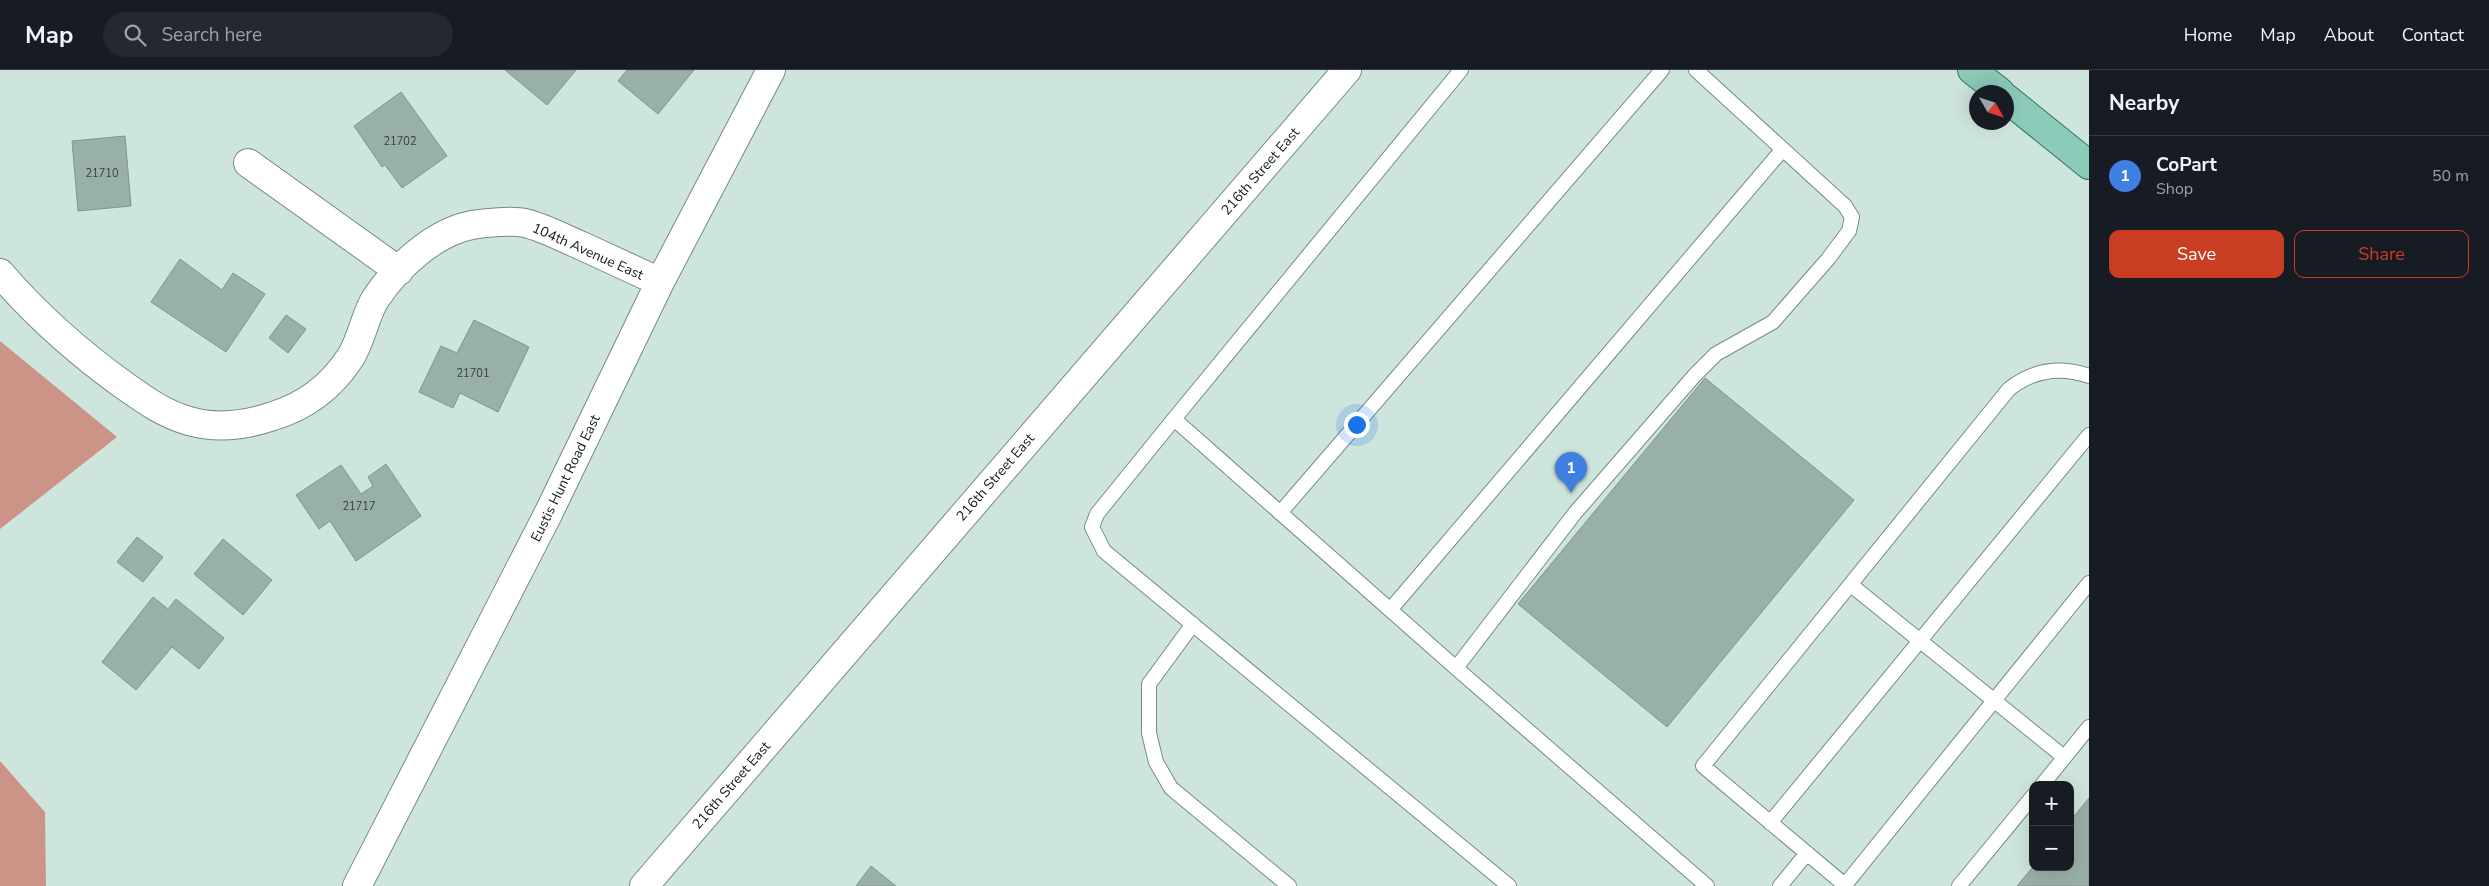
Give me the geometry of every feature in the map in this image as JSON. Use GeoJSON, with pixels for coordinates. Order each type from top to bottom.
{"type":"FeatureCollection","features":[{"type":"Feature","properties":{"kind":"main road"},"geometry":{"type":"LineString","coordinates":[[1972,70],[1991,85]]}},
{"type":"Feature","properties":{"kind":"main road"},"geometry":{"type":"LineString","coordinates":[[2014,104],[2089,165]]}},
{"type":"Feature","properties":{"kind":"street","name":"Eustis Hunt Road East"},"geometry":{"type":"LineString","coordinates":[[357,886],[548,514],[660,282],[771,70]]}},
{"type":"Feature","properties":{"kind":"street","name":"216th Street East"},"geometry":{"type":"LineString","coordinates":[[644,886],[1347,70]]}},
{"type":"Feature","properties":{"kind":"street"},"geometry":{"type":"LineString","coordinates":[[248,163],[399,271]]}},
{"type":"Feature","properties":{"kind":"street","name":"104th Avenue East"},"geometry":{"type":"LineString","coordinates":[[0,274],[24,301],[88,360],[159,410],[190,422],[217,425],[248,424],[283,414],[310,402],[334,379],[351,358],[364,332],[375,299],[416,252],[431,242],[470,225],[523,222],[552,232],[660,282]]}},
{"type":"Feature","properties":{"kind":"lane"},"geometry":{"type":"LineString","coordinates":[[1462,70],[1097,514],[1092,527],[1104,551],[1509,886]]}},
{"type":"Feature","properties":{"kind":"lane"},"geometry":{"type":"LineString","coordinates":[[1280,514],[1662,70]]}},
{"type":"Feature","properties":{"kind":"lane"},"geometry":{"type":"LineString","coordinates":[[1456,668],[1575,513],[1694,376],[1716,354],[1772,322],[1828,259],[1849,231],[1852,217],[1845,206],[1696,70]]}},
{"type":"Feature","properties":{"kind":"lane"},"geometry":{"type":"LineString","coordinates":[[1390,610],[1782,149]]}},
{"type":"Feature","properties":{"kind":"lane"},"geometry":{"type":"LineString","coordinates":[[2089,376],[2070,370],[2051,370],[2022,379],[2009,389],[1703,766],[1845,886],[2089,584]]}},
{"type":"Feature","properties":{"kind":"lane"},"geometry":{"type":"LineString","coordinates":[[1174,419],[1456,668],[1708,886]]}},
{"type":"Feature","properties":{"kind":"lane"},"geometry":{"type":"LineString","coordinates":[[1770,822],[2089,435]]}},
{"type":"Feature","properties":{"kind":"lane"},"geometry":{"type":"LineString","coordinates":[[1851,585],[2064,757]]}},
{"type":"Feature","properties":{"kind":"lane"},"geometry":{"type":"LineString","coordinates":[[1194,624],[1149,684],[1149,732],[1156,762],[1171,788],[1289,886]]}},
{"type":"Feature","properties":{"kind":"lane"},"geometry":{"type":"LineString","coordinates":[[2045,781],[2089,727]]}},
{"type":"Feature","properties":{"kind":"lane"},"geometry":{"type":"LineString","coordinates":[[1959,886],[2029,801]]}},
{"type":"Feature","properties":{"kind":"lane"},"geometry":{"type":"LineString","coordinates":[[1780,886],[1807,853]]}},
{"type":"Feature","properties":{"kind":"shaded area"},"geometry":{"type":"Polygon","coordinates":[[[0,341],[117,437],[0,529],[0,341]]]}},
{"type":"Feature","properties":{"kind":"shaded area"},"geometry":{"type":"Polygon","coordinates":[[[0,761],[45,812],[46,886],[0,886],[0,761]]]}},
{"type":"Feature","properties":{"kind":"building"},"geometry":{"type":"Polygon","coordinates":[[[505,70],[576,70],[547,105],[505,70]]]}},
{"type":"Feature","properties":{"kind":"building"},"geometry":{"type":"Polygon","coordinates":[[[627,70],[694,70],[658,114],[618,81],[627,70]]]}},
{"type":"Feature","properties":{"kind":"building"},"geometry":{"type":"Polygon","coordinates":[[[401,92],[447,156],[402,188],[385,165],[382,167],[354,126],[401,92]]]}},
{"type":"Feature","properties":{"kind":"building"},"geometry":{"type":"Polygon","coordinates":[[[125,136],[131,206],[78,211],[72,141],[125,136]]]}},
{"type":"Feature","properties":{"kind":"building"},"geometry":{"type":"Polygon","coordinates":[[[180,259],[222,290],[233,273],[265,294],[226,352],[151,302],[180,259]]]}},
{"type":"Feature","properties":{"kind":"building"},"geometry":{"type":"Polygon","coordinates":[[[286,315],[306,329],[288,353],[269,338],[286,315]]]}},
{"type":"Feature","properties":{"kind":"building"},"geometry":{"type":"Polygon","coordinates":[[[474,320],[529,347],[498,412],[460,393],[453,408],[419,392],[441,346],[457,353],[474,320]]]}},
{"type":"Feature","properties":{"kind":"building"},"geometry":{"type":"Polygon","coordinates":[[[1705,378],[1854,500],[1667,727],[1518,604],[1705,378]]]}},
{"type":"Feature","properties":{"kind":"building"},"geometry":{"type":"Polygon","coordinates":[[[386,464],[421,516],[356,561],[330,521],[319,529],[296,495],[341,465],[361,494],[373,486],[368,477],[386,464]]]}},
{"type":"Feature","properties":{"kind":"building"},"geometry":{"type":"Polygon","coordinates":[[[137,537],[163,557],[143,582],[117,562],[137,537]]]}},
{"type":"Feature","properties":{"kind":"building"},"geometry":{"type":"Polygon","coordinates":[[[223,539],[272,580],[243,615],[194,574],[223,539]]]}},
{"type":"Feature","properties":{"kind":"building"},"geometry":{"type":"Polygon","coordinates":[[[153,597],[168,609],[176,599],[224,638],[199,669],[172,647],[136,690],[102,662],[153,597]]]}},
{"type":"Feature","properties":{"kind":"building"},"geometry":{"type":"Polygon","coordinates":[[[2089,798],[2089,886],[2017,886],[2030,871],[2074,871],[2074,816],[2089,798]]]}},
{"type":"Feature","properties":{"kind":"building"},"geometry":{"type":"Polygon","coordinates":[[[871,866],[896,886],[856,886],[871,866]]]}},
{"type":"Feature","properties":{"kind":"place","name":"CoPart"},"geometry":{"type":"Point","coordinates":[1571,493]}}]}
